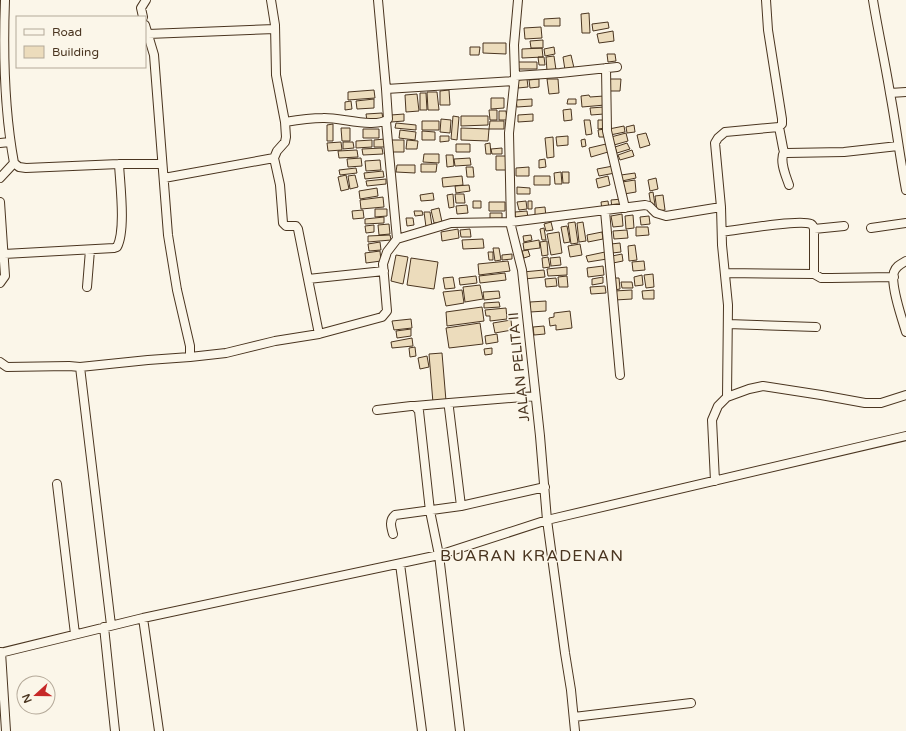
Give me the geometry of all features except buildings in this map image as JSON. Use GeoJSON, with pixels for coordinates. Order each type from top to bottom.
{"type":"FeatureCollection","features":[{"type":"Feature","properties":{"kind":"street"},"geometry":{"type":"LineString","coordinates":[[5,0],[3,101],[14,163],[26,168],[119,164],[162,164]]}},
{"type":"Feature","properties":{"kind":"street"},"geometry":{"type":"LineString","coordinates":[[143,16],[141,8],[146,0]]}},
{"type":"Feature","properties":{"kind":"street"},"geometry":{"type":"LineString","coordinates":[[271,0],[275,29],[276,75],[285,122],[286,137],[285,142],[279,147],[274,158],[280,185],[283,223],[286,226],[296,226],[298,229],[319,334]]}},
{"type":"Feature","properties":{"kind":"street"},"geometry":{"type":"LineString","coordinates":[[378,0],[388,117],[386,121],[397,239]]}},
{"type":"Feature","properties":{"kind":"street","name":"JALAN PELITA II"},"geometry":{"type":"LineString","coordinates":[[518,0],[514,46],[515,78],[509,134],[511,222],[522,270],[547,520],[571,690],[575,731]]}},
{"type":"Feature","properties":{"kind":"street"},"geometry":{"type":"LineString","coordinates":[[766,0],[768,30],[782,119],[782,124],[779,127],[784,152],[782,154],[785,173],[789,185]]}},
{"type":"Feature","properties":{"kind":"street"},"geometry":{"type":"LineString","coordinates":[[873,0],[906,190]]}},
{"type":"Feature","properties":{"kind":"street"},"geometry":{"type":"LineString","coordinates":[[146,28],[154,55],[168,235],[177,290],[190,346],[190,357]]}},
{"type":"Feature","properties":{"kind":"street"},"geometry":{"type":"LineString","coordinates":[[148,34],[275,29]]}},
{"type":"Feature","properties":{"kind":"street"},"geometry":{"type":"LineString","coordinates":[[386,89],[515,78],[617,67]]}},
{"type":"Feature","properties":{"kind":"street"},"geometry":{"type":"LineString","coordinates":[[606,68],[607,131],[625,208]]}},
{"type":"Feature","properties":{"kind":"street"},"geometry":{"type":"LineString","coordinates":[[890,94],[906,92]]}},
{"type":"Feature","properties":{"kind":"street"},"geometry":{"type":"LineString","coordinates":[[285,122],[323,118],[363,123],[386,121]]}},
{"type":"Feature","properties":{"kind":"street"},"geometry":{"type":"LineString","coordinates":[[727,397],[728,306],[716,144],[718,138],[724,132],[779,127]]}},
{"type":"Feature","properties":{"kind":"street"},"geometry":{"type":"LineString","coordinates":[[0,143],[10,142]]}},
{"type":"Feature","properties":{"kind":"street"},"geometry":{"type":"LineString","coordinates":[[784,152],[844,152],[898,146]]}},
{"type":"Feature","properties":{"kind":"street"},"geometry":{"type":"LineString","coordinates":[[164,178],[274,158]]}},
{"type":"Feature","properties":{"kind":"street"},"geometry":{"type":"LineString","coordinates":[[0,178],[14,163]]}},
{"type":"Feature","properties":{"kind":"street"},"geometry":{"type":"LineString","coordinates":[[4,254],[90,250],[114,248],[118,245],[122,206],[119,164]]}},
{"type":"Feature","properties":{"kind":"street"},"geometry":{"type":"LineString","coordinates":[[0,202],[5,276],[0,283]]}},
{"type":"Feature","properties":{"kind":"street"},"geometry":{"type":"LineString","coordinates":[[0,362],[7,367],[69,366],[80,369],[148,360],[226,353],[275,341],[319,334],[379,318],[387,311],[383,264],[387,252],[397,239],[451,223],[511,222],[648,206],[656,213],[666,216],[721,207]]}},
{"type":"Feature","properties":{"kind":"street"},"geometry":{"type":"LineString","coordinates":[[605,211],[620,375]]}},
{"type":"Feature","properties":{"kind":"street"},"geometry":{"type":"LineString","coordinates":[[722,232],[795,223],[810,223],[814,228],[814,274]]}},
{"type":"Feature","properties":{"kind":"street"},"geometry":{"type":"LineString","coordinates":[[871,228],[906,224]]}},
{"type":"Feature","properties":{"kind":"street"},"geometry":{"type":"LineString","coordinates":[[814,228],[844,226]]}},
{"type":"Feature","properties":{"kind":"street"},"geometry":{"type":"LineString","coordinates":[[87,287],[90,250]]}},
{"type":"Feature","properties":{"kind":"street"},"geometry":{"type":"LineString","coordinates":[[906,262],[899,264],[894,271],[896,297],[906,332]]}},
{"type":"Feature","properties":{"kind":"street"},"geometry":{"type":"LineString","coordinates":[[308,279],[384,271]]}},
{"type":"Feature","properties":{"kind":"street"},"geometry":{"type":"LineString","coordinates":[[725,273],[814,274],[821,278],[894,277]]}},
{"type":"Feature","properties":{"kind":"street"},"geometry":{"type":"LineString","coordinates":[[728,324],[816,327]]}},
{"type":"Feature","properties":{"kind":"street"},"geometry":{"type":"LineString","coordinates":[[80,369],[108,626],[115,731]]}},
{"type":"Feature","properties":{"kind":"street"},"geometry":{"type":"LineString","coordinates":[[717,480],[712,420],[718,406],[727,397],[749,389],[763,386],[866,404],[881,403],[906,395]]}},
{"type":"Feature","properties":{"kind":"street"},"geometry":{"type":"LineString","coordinates":[[377,410],[449,402],[535,396]]}},
{"type":"Feature","properties":{"kind":"street"},"geometry":{"type":"LineString","coordinates":[[449,402],[461,506]]}},
{"type":"Feature","properties":{"kind":"street"},"geometry":{"type":"LineString","coordinates":[[415,406],[419,411],[420,416],[430,510],[439,555],[460,731]]}},
{"type":"Feature","properties":{"kind":"street"},"geometry":{"type":"LineString","coordinates":[[6,731],[0,652],[143,618],[439,555],[547,520],[906,436]]}},
{"type":"Feature","properties":{"kind":"street"},"geometry":{"type":"LineString","coordinates":[[57,484],[75,634]]}},
{"type":"Feature","properties":{"kind":"street"},"geometry":{"type":"LineString","coordinates":[[392,534],[391,523],[393,517],[400,513],[461,506],[544,487]]}},
{"type":"Feature","properties":{"kind":"street"},"geometry":{"type":"LineString","coordinates":[[400,564],[422,731]]}},
{"type":"Feature","properties":{"kind":"street"},"geometry":{"type":"LineString","coordinates":[[143,618],[159,731]]}},
{"type":"Feature","properties":{"kind":"street"},"geometry":{"type":"LineString","coordinates":[[574,717],[691,703]]}},
{"type":"Feature","properties":{"kind":"district","name":"BUARAN KRADENAN"},"geometry":{"type":"Point","coordinates":[532,556]}}]}
